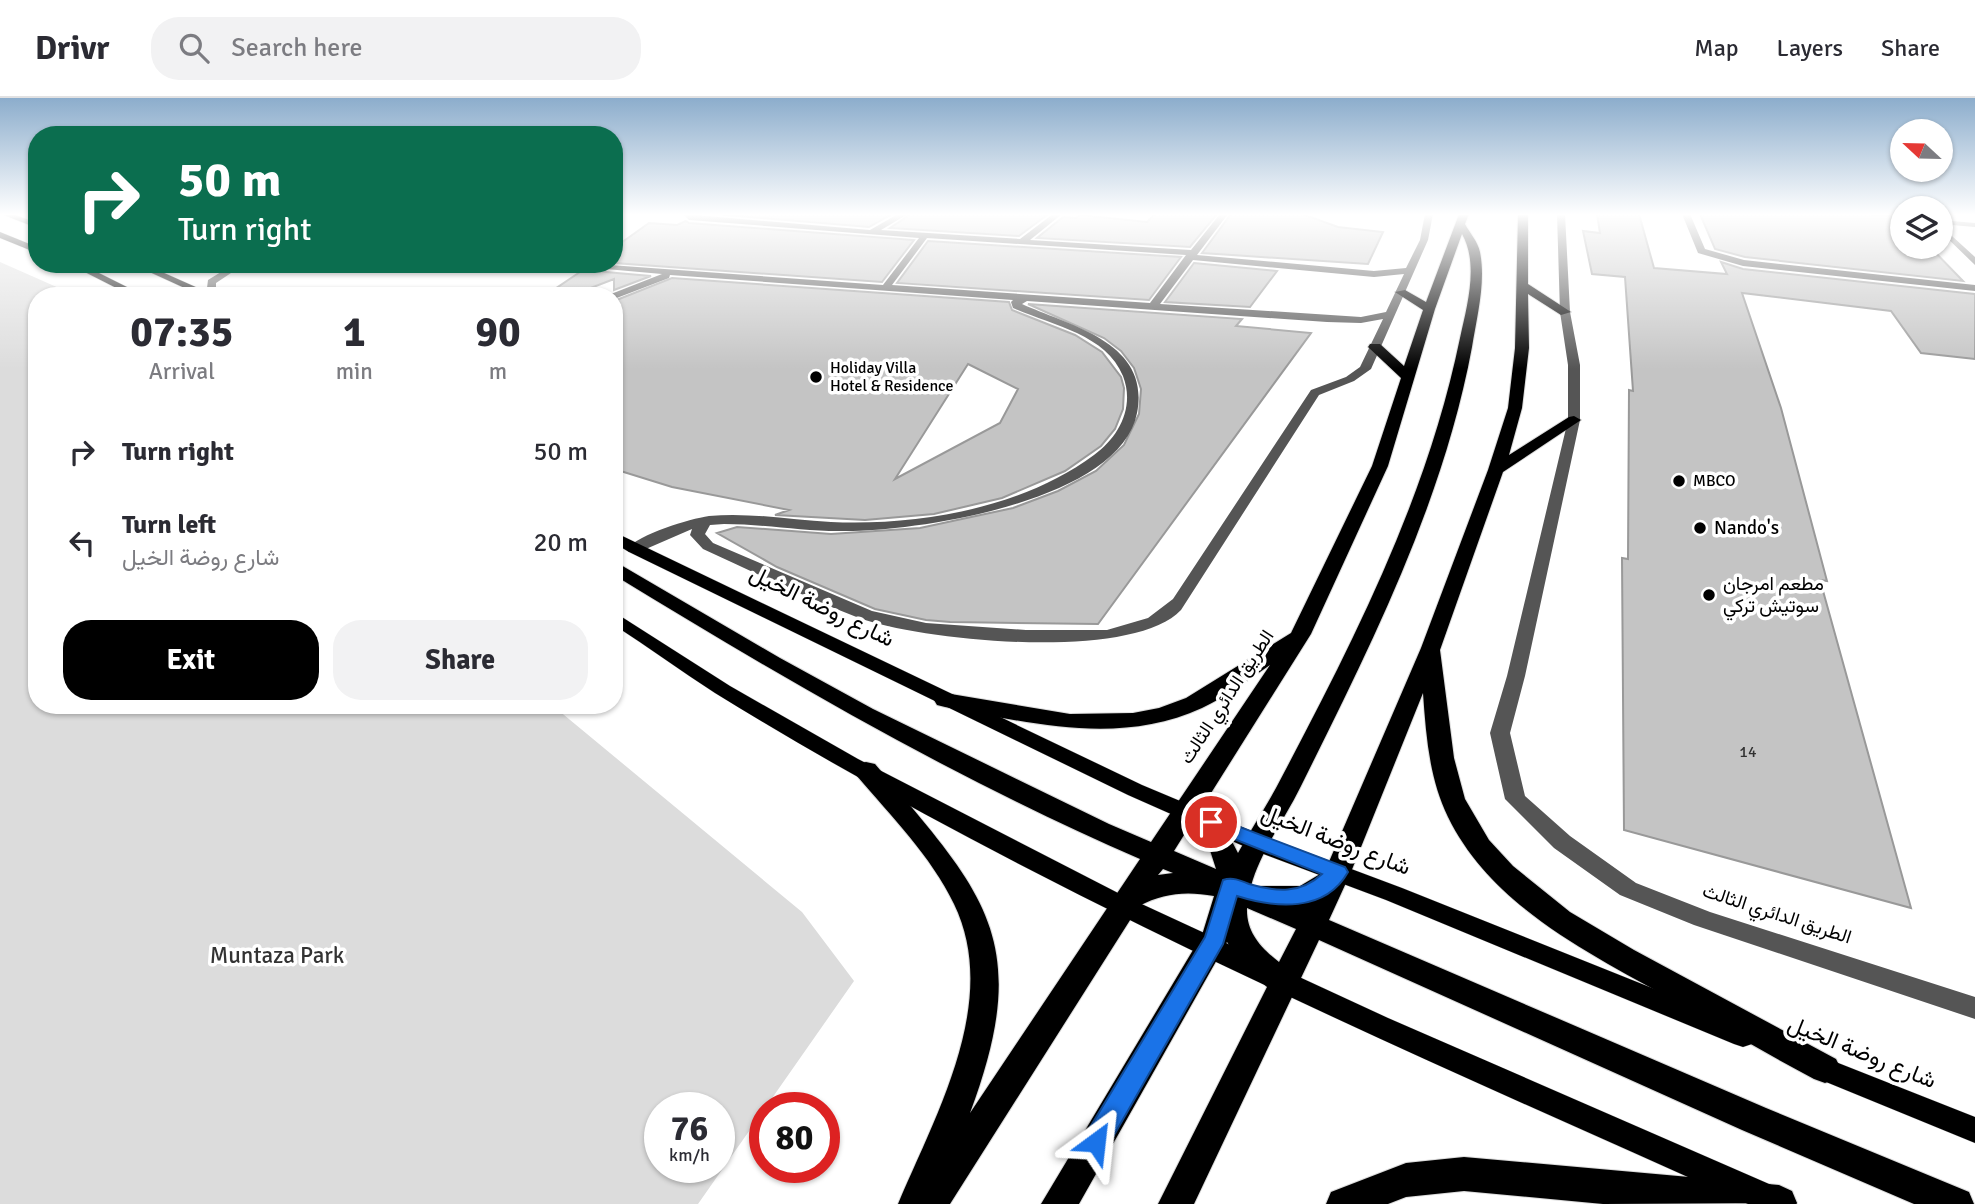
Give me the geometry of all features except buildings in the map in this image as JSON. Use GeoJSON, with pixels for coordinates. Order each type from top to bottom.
{"type":"FeatureCollection","features":[{"type":"Feature","properties":{"kind":"highway","name":"الطريق الدائري الثالث"},"geometry":{"type":"LineString","coordinates":[[930,1204],[1301,634],[1380,466],[1445,266]]}},
{"type":"Feature","properties":{"kind":"highway"},"geometry":{"type":"LineString","coordinates":[[1059,1204],[1210,947],[1233,888],[1406,547],[1443,437],[1464,360],[1474,266]]}},
{"type":"Feature","properties":{"kind":"highway"},"geometry":{"type":"LineString","coordinates":[[1176,1204],[1338,872],[1431,648],[1496,470],[1515,408],[1522,348],[1522,266]]}},
{"type":"Feature","properties":{"kind":"highway"},"geometry":{"type":"LineString","coordinates":[[1521,285],[1565,312]]}},
{"type":"Feature","properties":{"kind":"highway"},"geometry":{"type":"LineString","coordinates":[[1402,287],[1429,309]]}},
{"type":"Feature","properties":{"kind":"highway"},"geometry":{"type":"LineString","coordinates":[[1377,343],[1409,378]]}},
{"type":"Feature","properties":{"kind":"highway"},"geometry":{"type":"LineString","coordinates":[[1496,470],[1574,420]]}},
{"type":"Feature","properties":{"kind":"highway"},"geometry":{"type":"LineString","coordinates":[[623,572],[772,663],[865,714],[1100,831],[1754,1119],[1956,1204]]}},
{"type":"Feature","properties":{"kind":"highway"},"geometry":{"type":"LineString","coordinates":[[945,700],[1073,721],[1113,723],[1138,720],[1193,704],[1301,634]]}},
{"type":"Feature","properties":{"kind":"highway"},"geometry":{"type":"LineString","coordinates":[[1431,648],[1441,750],[1449,789],[1461,820],[1497,866],[1548,910],[1598,943],[1825,1069]]}},
{"type":"Feature","properties":{"kind":"highway"},"geometry":{"type":"LineString","coordinates":[[866,771],[960,890],[977,924],[984,951],[984,992],[973,1049],[950,1120],[916,1204]]}},
{"type":"Feature","properties":{"kind":"highway"},"geometry":{"type":"LineString","coordinates":[[1187,812],[1213,832],[1226,850],[1237,933],[1258,961],[1284,983]]}},
{"type":"Feature","properties":{"kind":"highway"},"geometry":{"type":"LineString","coordinates":[[1124,906],[1145,890],[1171,883],[1194,883],[1233,888],[1274,898],[1294,898],[1318,890],[1338,872]]}},
{"type":"Feature","properties":{"kind":"highway"},"geometry":{"type":"LineString","coordinates":[[1345,1204],[1406,1181],[1464,1174],[1781,1203]]}},
{"type":"Feature","properties":{"kind":"main road"},"geometry":{"type":"LineString","coordinates":[[92,273],[122,287]]}},
{"type":"Feature","properties":{"kind":"main road"},"geometry":{"type":"LineString","coordinates":[[157,273],[190,287]]}},
{"type":"Feature","properties":{"kind":"main road","name":"شارع روضة الخيل"},"geometry":{"type":"LineString","coordinates":[[623,542],[945,700],[1258,843],[1338,872],[1975,1130]]}},
{"type":"Feature","properties":{"kind":"main road"},"geometry":{"type":"LineString","coordinates":[[623,623],[720,688],[866,771],[1124,906],[1284,983],[1781,1203]]}},
{"type":"Feature","properties":{"kind":"street"},"geometry":{"type":"LineString","coordinates":[[887,286],[902,266]]}},
{"type":"Feature","properties":{"kind":"street"},"geometry":{"type":"LineString","coordinates":[[1153,306],[1183,266]]}},
{"type":"Feature","properties":{"kind":"street"},"geometry":{"type":"LineString","coordinates":[[1293,266],[1374,274],[1409,271]]}},
{"type":"Feature","properties":{"kind":"street"},"geometry":{"type":"LineString","coordinates":[[706,521],[697,535],[708,546],[866,615],[891,623],[945,631],[999,634],[1096,636],[1128,632],[1155,622],[1174,609],[1308,402],[1322,389],[1365,369],[1412,266]]}},
{"type":"Feature","properties":{"kind":"street","name":"الطريق الدائري الثالث"},"geometry":{"type":"LineString","coordinates":[[1563,266],[1565,312],[1574,365],[1574,420],[1516,676],[1500,733],[1516,799],[1562,842],[1628,889],[1702,919],[1975,1008]]}},
{"type":"Feature","properties":{"kind":"street"},"geometry":{"type":"LineString","coordinates":[[1767,266],[1975,288]]}},
{"type":"Feature","properties":{"kind":"street"},"geometry":{"type":"LineString","coordinates":[[623,269],[1328,319],[1361,320],[1388,315]]}},
{"type":"Feature","properties":{"kind":"street"},"geometry":{"type":"LineString","coordinates":[[211,287],[211,282],[226,273]]}},
{"type":"Feature","properties":{"kind":"street"},"geometry":{"type":"LineString","coordinates":[[623,292],[672,273]]}},
{"type":"Feature","properties":{"kind":"street"},"geometry":{"type":"LineString","coordinates":[[1374,274],[1402,287]]}},
{"type":"Feature","properties":{"kind":"street"},"geometry":{"type":"LineString","coordinates":[[634,549],[685,526],[706,521],[844,527],[894,526],[942,520],[986,510],[1025,497],[1066,478],[1099,457],[1122,436],[1129,420],[1133,405],[1129,377],[1115,353],[1099,342],[1063,323],[1017,306],[1018,300],[1026,297]]}},
{"type":"Feature","properties":{"kind":"street"},"geometry":{"type":"LineString","coordinates":[[1328,319],[1360,328],[1377,343]]}},
{"type":"Feature","properties":{"kind":"green space","name":"Muntaza Park"},"geometry":{"type":"Polygon","coordinates":[[[0,266],[8,266],[57,287],[28,287],[28,714],[563,714],[802,912],[854,981],[776,1092],[749,1092],[749,1131],[735,1151],[735,1092],[644,1092],[644,1183],[713,1183],[698,1204],[0,1204],[0,266]]]}},
{"type":"Feature","properties":{"kind":"place","name":"Holiday Villa Hotel & Residence"},"geometry":{"type":"Point","coordinates":[816,377]}},
{"type":"Feature","properties":{"kind":"place","name":"MBCO"},"geometry":{"type":"Point","coordinates":[1679,481]}},
{"type":"Feature","properties":{"kind":"place","name":"Nando's"},"geometry":{"type":"Point","coordinates":[1700,528]}},
{"type":"Feature","properties":{"kind":"place","name":"مطعم امرجان سوتيش تركي"},"geometry":{"type":"Point","coordinates":[1709,595]}},
{"type":"Feature","properties":{"kind":"route"},"geometry":{"type":"LineString","coordinates":[[1096,1142],[1215,938],[1230,885],[1264,896],[1294,898],[1318,890],[1338,872],[1258,843],[1211,822]]}}]}
